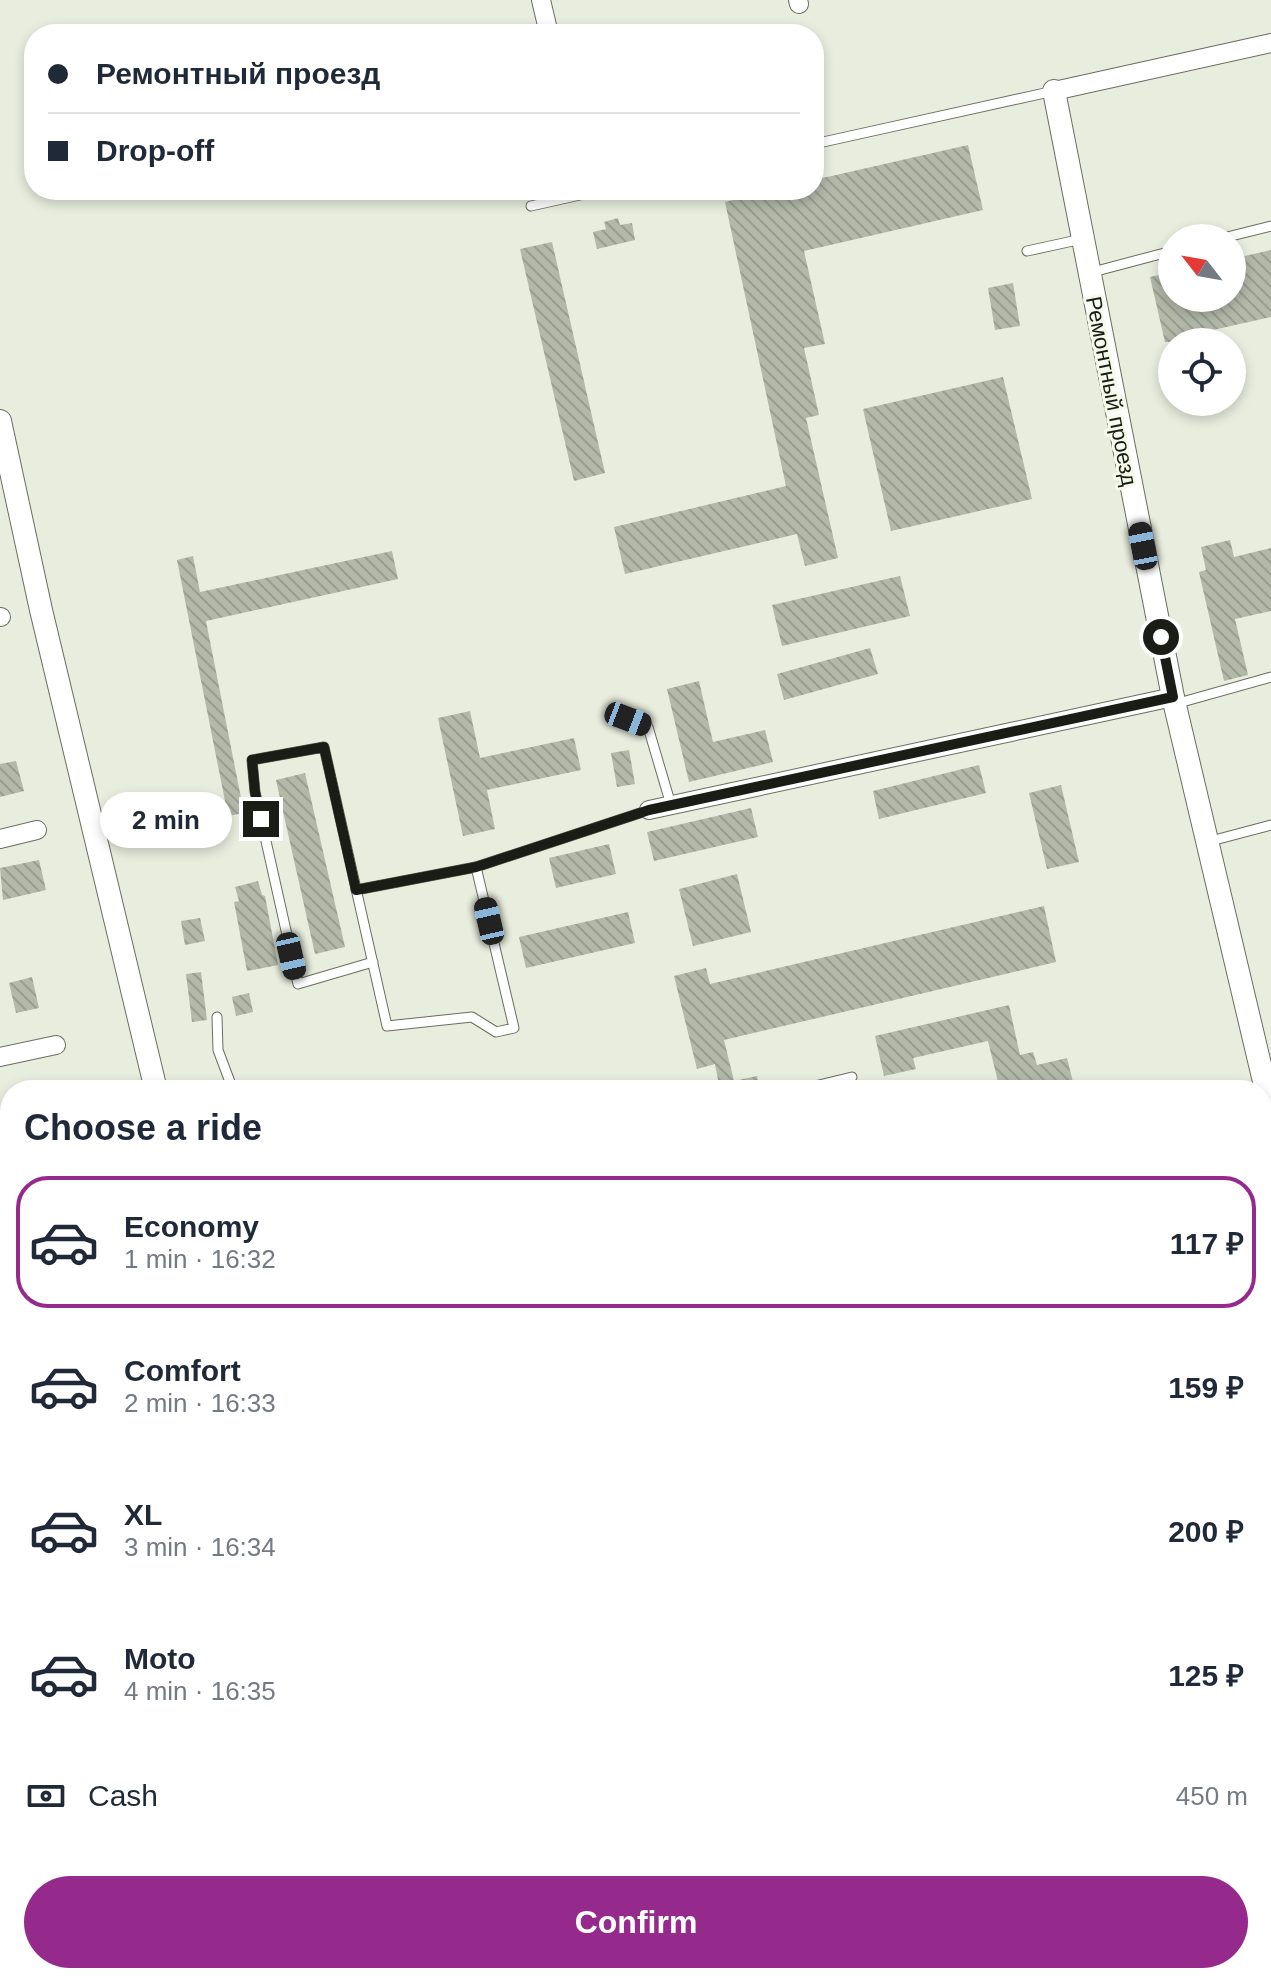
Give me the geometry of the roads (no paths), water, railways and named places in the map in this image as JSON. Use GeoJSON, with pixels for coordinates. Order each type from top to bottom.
{"type":"FeatureCollection","features":[{"type":"Feature","properties":{"kind":"street"},"geometry":{"type":"LineString","coordinates":[[541,0],[547,24]]}},
{"type":"Feature","properties":{"kind":"street"},"geometry":{"type":"LineString","coordinates":[[1054,91],[1271,43]]}},
{"type":"Feature","properties":{"kind":"street","name":"Ремонтный проезд"},"geometry":{"type":"LineString","coordinates":[[1054,91],[1174,701],[1264,1080]]}},
{"type":"Feature","properties":{"kind":"street"},"geometry":{"type":"LineString","coordinates":[[0,421],[41,610],[154,1080]]}},
{"type":"Feature","properties":{"kind":"street"},"geometry":{"type":"LineString","coordinates":[[649,810],[1174,701]]}},
{"type":"Feature","properties":{"kind":"street"},"geometry":{"type":"LineString","coordinates":[[0,839],[37,830]]}},
{"type":"Feature","properties":{"kind":"street"},"geometry":{"type":"LineString","coordinates":[[0,1057],[56,1045]]}},
{"type":"Feature","properties":{"kind":"lane"},"geometry":{"type":"LineString","coordinates":[[824,142],[1054,91]]}},
{"type":"Feature","properties":{"kind":"lane"},"geometry":{"type":"LineString","coordinates":[[531,206],[558,200]]}},
{"type":"Feature","properties":{"kind":"lane"},"geometry":{"type":"LineString","coordinates":[[1246,232],[1271,226]]}},
{"type":"Feature","properties":{"kind":"lane"},"geometry":{"type":"LineString","coordinates":[[1027,251],[1082,239]]}},
{"type":"Feature","properties":{"kind":"lane"},"geometry":{"type":"LineString","coordinates":[[1089,273],[1158,255]]}},
{"type":"Feature","properties":{"kind":"lane"},"geometry":{"type":"LineString","coordinates":[[1174,701],[1271,677]]}},
{"type":"Feature","properties":{"kind":"lane"},"geometry":{"type":"LineString","coordinates":[[615,721],[628,719],[648,727],[671,805]]}},
{"type":"Feature","properties":{"kind":"lane"},"geometry":{"type":"LineString","coordinates":[[373,962],[298,984],[255,792],[252,760],[324,747],[373,962],[387,1026],[472,1017],[496,1032],[514,1028],[476,867]]}},
{"type":"Feature","properties":{"kind":"lane"},"geometry":{"type":"LineString","coordinates":[[356,890],[476,867],[649,810]]}},
{"type":"Feature","properties":{"kind":"lane"},"geometry":{"type":"LineString","coordinates":[[1207,842],[1271,825]]}},
{"type":"Feature","properties":{"kind":"lane"},"geometry":{"type":"LineString","coordinates":[[217,1017],[218,1050],[229,1080]]}},
{"type":"Feature","properties":{"kind":"lane"},"geometry":{"type":"LineString","coordinates":[[840,1080],[852,1077]]}}]}
